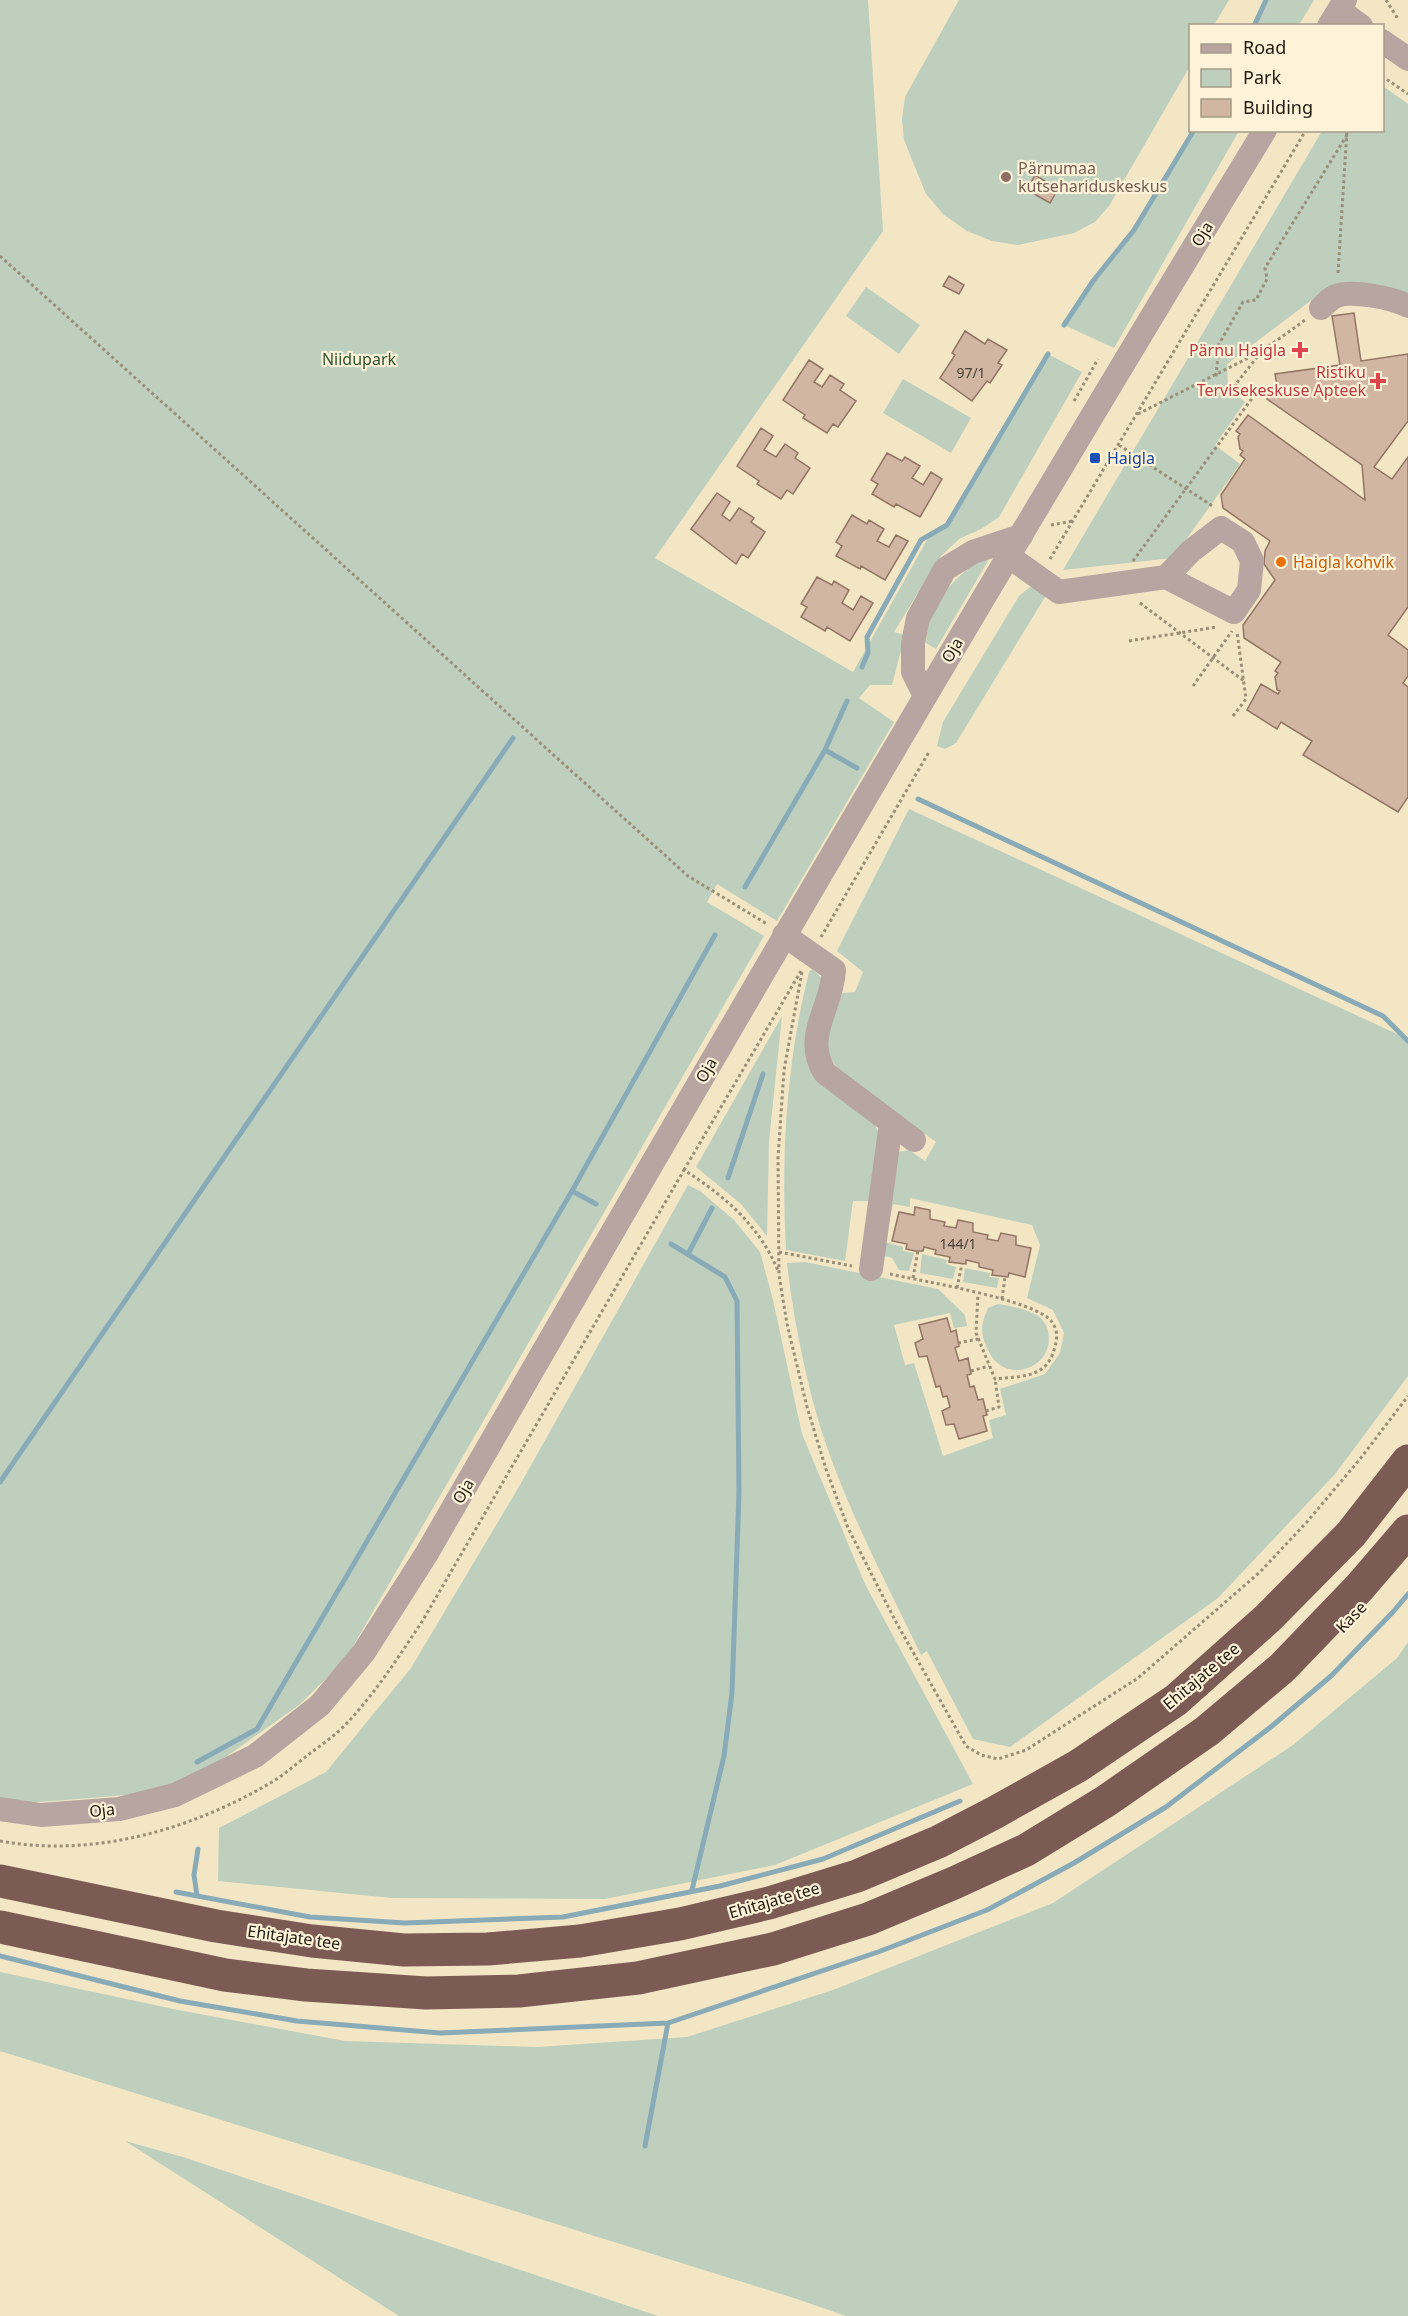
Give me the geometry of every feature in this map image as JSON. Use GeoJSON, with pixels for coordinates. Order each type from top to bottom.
{"type":"FeatureCollection","features":[{"type":"Feature","properties":{"kind":"highway","name":"Ehitajate tee"},"geometry":{"type":"LineString","coordinates":[[0,1881],[216,1926],[312,1941],[404,1950],[488,1948],[580,1941],[680,1924],[769,1903],[857,1876],[938,1842],[1078,1766],[1176,1700],[1268,1618],[1351,1534],[1408,1461]]}},
{"type":"Feature","properties":{"kind":"highway"},"geometry":{"type":"LineString","coordinates":[[0,1927],[225,1975],[306,1985],[426,1993],[519,1991],[638,1978],[773,1949],[868,1919],[1026,1850],[1106,1801],[1207,1731],[1282,1668],[1359,1588],[1408,1531]]}},
{"type":"Feature","properties":{"kind":"street"},"geometry":{"type":"LineString","coordinates":[[1338,12],[1358,24]]}},
{"type":"Feature","properties":{"kind":"street"},"geometry":{"type":"LineString","coordinates":[[1384,41],[1408,59]]}},
{"type":"Feature","properties":{"kind":"street","name":"Oja"},"geometry":{"type":"LineString","coordinates":[[0,1809],[41,1815],[119,1809],[175,1795],[255,1755],[320,1704],[364,1652],[427,1553],[784,935],[925,696],[1023,539],[1120,368],[1264,132]]}},
{"type":"Feature","properties":{"kind":"street"},"geometry":{"type":"LineString","coordinates":[[1328,302],[1364,295],[1402,302],[1408,306]]}},
{"type":"Feature","properties":{"kind":"street"},"geometry":{"type":"LineString","coordinates":[[925,696],[913,672],[913,643],[918,618],[945,569],[973,552],[1023,539],[1059,592],[1166,576],[1191,550],[1221,528],[1243,542],[1252,561],[1249,590],[1235,619],[1166,576]]}},
{"type":"Feature","properties":{"kind":"street"},"geometry":{"type":"LineString","coordinates":[[784,935],[834,970],[830,997],[817,1032],[815,1046],[817,1060],[825,1073],[914,1140]]}},
{"type":"Feature","properties":{"kind":"street"},"geometry":{"type":"LineString","coordinates":[[871,1269],[891,1123]]}},
{"type":"Feature","properties":{"kind":"street","name":"Kase"},"geometry":{"type":"LineString","coordinates":[[1282,1668],[1342,1630],[1408,1553]]}},
{"type":"Feature","properties":{"kind":"path"},"geometry":{"type":"LineString","coordinates":[[1386,0],[1398,19]]}},
{"type":"Feature","properties":{"kind":"path"},"geometry":{"type":"LineString","coordinates":[[1384,77],[1408,94]]}},
{"type":"Feature","properties":{"kind":"path"},"geometry":{"type":"LineString","coordinates":[[1048,561],[1305,132]]}},
{"type":"Feature","properties":{"kind":"path"},"geometry":{"type":"LineString","coordinates":[[1137,415],[1262,351],[1328,302],[1347,133]]}},
{"type":"Feature","properties":{"kind":"path"},"geometry":{"type":"LineString","coordinates":[[1216,376],[1219,344],[1243,302],[1256,300],[1267,279],[1265,267],[1347,133]]}},
{"type":"Feature","properties":{"kind":"path"},"geometry":{"type":"LineString","coordinates":[[0,256],[688,876],[784,935]]}},
{"type":"Feature","properties":{"kind":"path"},"geometry":{"type":"LineString","coordinates":[[1244,681],[1116,585],[1253,397],[1235,385],[1262,351]]}},
{"type":"Feature","properties":{"kind":"path"},"geometry":{"type":"LineString","coordinates":[[1070,409],[1098,358]]}},
{"type":"Feature","properties":{"kind":"path"},"geometry":{"type":"LineString","coordinates":[[1119,445],[1216,509],[1221,528]]}},
{"type":"Feature","properties":{"kind":"path"},"geometry":{"type":"LineString","coordinates":[[1023,539],[1073,521]]}},
{"type":"Feature","properties":{"kind":"path"},"geometry":{"type":"LineString","coordinates":[[1045,556],[1052,566]]}},
{"type":"Feature","properties":{"kind":"path"},"geometry":{"type":"LineString","coordinates":[[1128,641],[1181,632],[1235,619]]}},
{"type":"Feature","properties":{"kind":"path"},"geometry":{"type":"LineString","coordinates":[[1193,687],[1235,619]]}},
{"type":"Feature","properties":{"kind":"path"},"geometry":{"type":"LineString","coordinates":[[1233,716],[1246,699],[1235,619]]}},
{"type":"Feature","properties":{"kind":"path"},"geometry":{"type":"LineString","coordinates":[[803,967],[784,1070],[778,1158],[780,1275],[787,1324],[807,1407],[848,1528],[896,1622],[966,1746],[981,1755],[998,1759],[1026,1750],[1138,1678],[1260,1572],[1360,1459],[1408,1395]]}},
{"type":"Feature","properties":{"kind":"path"},"geometry":{"type":"LineString","coordinates":[[913,1279],[918,1250]]}},
{"type":"Feature","properties":{"kind":"path"},"geometry":{"type":"LineString","coordinates":[[779,1252],[871,1269],[1002,1299],[1044,1313],[1053,1323],[1058,1336],[1050,1360],[1037,1373],[995,1379]]}},
{"type":"Feature","properties":{"kind":"path"},"geometry":{"type":"LineString","coordinates":[[957,1289],[962,1264]]}},
{"type":"Feature","properties":{"kind":"path"},"geometry":{"type":"LineString","coordinates":[[1002,1299],[1005,1277]]}},
{"type":"Feature","properties":{"kind":"path"},"geometry":{"type":"LineString","coordinates":[[978,1294],[975,1333],[995,1379],[999,1407],[986,1411]]}},
{"type":"Feature","properties":{"kind":"path"},"geometry":{"type":"LineString","coordinates":[[958,1343],[978,1339]]}},
{"type":"Feature","properties":{"kind":"path"},"geometry":{"type":"LineString","coordinates":[[970,1371],[989,1365]]}},
{"type":"Feature","properties":{"kind":"green space","name":"Niidupark"},"geometry":{"type":"Polygon","coordinates":[[[0,0],[868,0],[883,231],[655,558],[853,672],[927,540],[947,525],[1048,354],[1082,372],[999,517],[981,529],[959,539],[940,557],[894,632],[905,635],[892,685],[870,685],[859,698],[894,722],[777,921],[717,884],[707,902],[764,936],[345,1660],[299,1705],[209,1769],[170,1786],[136,1794],[21,1803],[0,1799],[0,0]]]}},
{"type":"Feature","properties":{"kind":"green space","name":"Pärnumaa kutsehariduskeskus"},"geometry":{"type":"Polygon","coordinates":[[[959,0],[1229,0],[1215,24],[1189,24],[1189,68],[1109,206],[1095,222],[1074,233],[1018,245],[992,241],[967,231],[944,215],[926,194],[904,140],[902,119],[905,97],[959,0]]]}},
{"type":"Feature","properties":{"kind":"green space"},"geometry":{"type":"Polygon","coordinates":[[[1266,0],[1314,0],[1300,24],[1254,24],[1266,0]]]}},
{"type":"Feature","properties":{"kind":"green space"},"geometry":{"type":"Polygon","coordinates":[[[1384,87],[1408,104],[1408,300],[1329,287],[1227,364],[1228,388],[1245,402],[1215,445],[1240,464],[1173,558],[1063,570],[1321,132],[1384,132],[1384,87]]]}},
{"type":"Feature","properties":{"kind":"green space"},"geometry":{"type":"Polygon","coordinates":[[[1193,132],[1238,132],[1114,348],[1064,325],[1093,281],[1134,230],[1193,132]]]}},
{"type":"Feature","properties":{"kind":"green space"},"geometry":{"type":"Polygon","coordinates":[[[866,287],[920,325],[899,354],[846,316],[866,287]]]}},
{"type":"Feature","properties":{"kind":"green space"},"geometry":{"type":"Polygon","coordinates":[[[903,379],[971,418],[951,453],[883,413],[903,379]]]}},
{"type":"Feature","properties":{"kind":"green space"},"geometry":{"type":"Polygon","coordinates":[[[984,556],[988,561],[936,649],[926,643],[930,614],[950,586],[984,556]]]}},
{"type":"Feature","properties":{"kind":"green space"},"geometry":{"type":"Polygon","coordinates":[[[1039,586],[1046,593],[1045,597],[956,743],[945,749],[937,746],[943,722],[1019,596],[1030,587],[1039,586]]]}},
{"type":"Feature","properties":{"kind":"green space"},"geometry":{"type":"Polygon","coordinates":[[[909,809],[1408,1039],[1408,1376],[1336,1473],[1218,1598],[1010,1747],[973,1739],[927,1651],[921,1655],[864,1537],[838,1477],[817,1416],[799,1340],[787,1263],[805,1262],[938,1289],[965,1315],[967,1326],[954,1328],[950,1313],[894,1325],[905,1365],[914,1363],[943,1456],[993,1438],[989,1420],[1006,1415],[1000,1389],[1045,1374],[1060,1353],[1064,1333],[1053,1310],[1027,1298],[1040,1245],[1032,1225],[910,1198],[910,1207],[893,1204],[885,1242],[903,1247],[903,1251],[914,1253],[909,1271],[899,1270],[892,1258],[882,1255],[898,1152],[909,1150],[925,1161],[936,1142],[842,1074],[829,1057],[826,1041],[842,993],[855,992],[863,972],[837,951],[909,809]]]}},
{"type":"Feature","properties":{"kind":"green space"},"geometry":{"type":"Polygon","coordinates":[[[812,969],[824,980],[806,1053],[874,1122],[878,1132],[871,1201],[853,1201],[845,1261],[786,1250],[784,1180],[790,1075],[801,1006],[809,972],[812,969]]]}},
{"type":"Feature","properties":{"kind":"green space"},"geometry":{"type":"Polygon","coordinates":[[[782,1016],[769,1141],[767,1236],[741,1204],[696,1167],[782,1016]]]}},
{"type":"Feature","properties":{"kind":"green space"},"geometry":{"type":"Polygon","coordinates":[[[688,1185],[700,1191],[734,1220],[760,1252],[773,1300],[802,1434],[865,1584],[973,1784],[775,1865],[605,1899],[392,1898],[218,1881],[219,1828],[326,1772],[411,1668],[520,1485],[688,1185]]]}},
{"type":"Feature","properties":{"kind":"green space"},"geometry":{"type":"Polygon","coordinates":[[[922,1254],[947,1260],[946,1264],[956,1267],[953,1279],[920,1273],[922,1254]]]}},
{"type":"Feature","properties":{"kind":"green space"},"geometry":{"type":"Polygon","coordinates":[[[965,1268],[990,1273],[989,1277],[999,1278],[997,1288],[963,1282],[965,1268]]]}},
{"type":"Feature","properties":{"kind":"green space"},"geometry":{"type":"Polygon","coordinates":[[[998,1304],[1029,1311],[1040,1317],[1044,1323],[1048,1331],[1048,1344],[1045,1355],[1037,1363],[1017,1370],[1007,1368],[997,1362],[989,1352],[984,1340],[982,1325],[988,1308],[998,1304]]]}},
{"type":"Feature","properties":{"kind":"green space"},"geometry":{"type":"Polygon","coordinates":[[[1408,1642],[1408,2316],[846,2316],[0,2051],[0,1972],[178,2010],[345,2041],[537,2047],[687,2037],[833,1990],[1053,1903],[1293,1745],[1397,1658],[1408,1642]]]}},
{"type":"Feature","properties":{"kind":"green space"},"geometry":{"type":"Polygon","coordinates":[[[125,2141],[183,2157],[658,2316],[399,2316],[125,2141]]]}},
{"type":"Feature","properties":{"kind":"building"},"geometry":{"type":"Polygon","coordinates":[[[1035,175],[1058,189],[1050,203],[1027,190],[1035,175]]]}},
{"type":"Feature","properties":{"kind":"building"},"geometry":{"type":"Polygon","coordinates":[[[949,276],[964,285],[959,294],[943,286],[949,276]]]}},
{"type":"Feature","properties":{"kind":"building","name":"Pärnu Haigla"},"geometry":{"type":"Polygon","coordinates":[[[1354,313],[1361,361],[1408,354],[1408,421],[1374,467],[1392,479],[1408,457],[1408,607],[1388,635],[1408,650],[1408,676],[1403,683],[1408,687],[1408,797],[1398,812],[1303,755],[1312,741],[1281,722],[1277,729],[1247,710],[1261,684],[1278,694],[1280,691],[1277,690],[1275,677],[1278,673],[1275,671],[1281,662],[1244,638],[1243,625],[1275,580],[1264,564],[1265,551],[1270,541],[1223,508],[1221,495],[1245,459],[1240,455],[1243,451],[1240,449],[1238,437],[1240,434],[1236,431],[1248,415],[1365,500],[1362,465],[1267,399],[1277,385],[1275,374],[1340,365],[1332,316],[1354,313]]]}},
{"type":"Feature","properties":{"kind":"building"},"geometry":{"type":"Polygon","coordinates":[[[965,331],[985,344],[988,339],[1007,350],[998,363],[1002,365],[990,383],[987,381],[972,401],[940,378],[955,355],[952,353],[965,331]]]}},
{"type":"Feature","properties":{"kind":"building"},"geometry":{"type":"Polygon","coordinates":[[[809,360],[823,369],[814,382],[822,387],[830,375],[844,384],[840,390],[856,401],[838,427],[833,424],[827,433],[803,418],[805,415],[783,400],[809,360]]]}},
{"type":"Feature","properties":{"kind":"building"},"geometry":{"type":"Polygon","coordinates":[[[761,428],[773,436],[764,450],[776,457],[785,444],[798,453],[795,458],[810,468],[793,494],[787,490],[781,499],[757,484],[759,481],[737,466],[761,428]]]}},
{"type":"Feature","properties":{"kind":"building"},"geometry":{"type":"Polygon","coordinates":[[[887,453],[902,461],[905,457],[920,466],[912,478],[923,485],[931,472],[942,479],[920,517],[896,504],[894,507],[872,494],[878,484],[871,480],[887,453]]]}},
{"type":"Feature","properties":{"kind":"building"},"geometry":{"type":"Polygon","coordinates":[[[717,493],[730,502],[722,515],[730,521],[739,508],[754,518],[751,522],[765,532],[748,558],[742,554],[736,564],[691,529],[717,493]]]}},
{"type":"Feature","properties":{"kind":"building"},"geometry":{"type":"Polygon","coordinates":[[[852,515],[867,524],[869,520],[884,529],[877,541],[889,547],[896,535],[908,541],[885,580],[861,566],[860,569],[836,556],[842,546],[836,542],[852,515]]]}},
{"type":"Feature","properties":{"kind":"building"},"geometry":{"type":"Polygon","coordinates":[[[817,577],[832,585],[834,581],[849,590],[842,603],[853,610],[861,596],[873,603],[850,641],[827,627],[825,631],[801,617],[807,607],[801,604],[817,577]]]}},
{"type":"Feature","properties":{"kind":"building"},"geometry":{"type":"Polygon","coordinates":[[[915,1207],[930,1210],[930,1219],[945,1222],[944,1226],[956,1228],[958,1220],[973,1223],[973,1232],[988,1235],[987,1239],[998,1241],[1001,1233],[1016,1236],[1016,1245],[1031,1248],[1025,1277],[1009,1273],[1008,1277],[992,1275],[993,1270],[979,1267],[979,1263],[966,1260],[966,1264],[949,1262],[950,1257],[935,1254],[936,1250],[924,1247],[923,1251],[915,1251],[906,1249],[907,1244],[892,1241],[899,1212],[914,1215],[915,1207]]]}},
{"type":"Feature","properties":{"kind":"building"},"geometry":{"type":"Polygon","coordinates":[[[947,1318],[951,1332],[956,1330],[959,1346],[955,1348],[959,1361],[968,1358],[971,1374],[967,1375],[970,1387],[974,1386],[978,1400],[983,1399],[987,1415],[983,1416],[987,1431],[959,1439],[954,1424],[946,1425],[942,1411],[950,1407],[947,1396],[943,1397],[940,1386],[936,1387],[927,1356],[919,1357],[915,1343],[923,1339],[919,1325],[947,1318]]]}},
{"type":"Feature","properties":{"kind":"waterway"},"geometry":{"type":"LineString","coordinates":[[1255,24],[1266,0]]}},
{"type":"Feature","properties":{"kind":"waterway"},"geometry":{"type":"LineString","coordinates":[[1064,325],[1093,281],[1134,230],[1193,132]]}},
{"type":"Feature","properties":{"kind":"waterway"},"geometry":{"type":"LineString","coordinates":[[862,667],[868,653],[867,637],[921,540],[947,525],[1048,354]]}},
{"type":"Feature","properties":{"kind":"waterway"},"geometry":{"type":"LineString","coordinates":[[745,887],[825,750],[847,701]]}},
{"type":"Feature","properties":{"kind":"waterway"},"geometry":{"type":"LineString","coordinates":[[0,1482],[513,738]]}},
{"type":"Feature","properties":{"kind":"waterway"},"geometry":{"type":"LineString","coordinates":[[825,750],[857,768]]}},
{"type":"Feature","properties":{"kind":"waterway"},"geometry":{"type":"LineString","coordinates":[[918,799],[1383,1016],[1408,1041]]}},
{"type":"Feature","properties":{"kind":"waterway"},"geometry":{"type":"LineString","coordinates":[[197,1762],[257,1729],[572,1191],[715,935]]}},
{"type":"Feature","properties":{"kind":"waterway"},"geometry":{"type":"LineString","coordinates":[[728,1178],[763,1074]]}},
{"type":"Feature","properties":{"kind":"waterway"},"geometry":{"type":"LineString","coordinates":[[572,1191],[596,1204]]}},
{"type":"Feature","properties":{"kind":"waterway"},"geometry":{"type":"LineString","coordinates":[[688,1254],[712,1208]]}},
{"type":"Feature","properties":{"kind":"waterway"},"geometry":{"type":"LineString","coordinates":[[671,1244],[725,1277],[737,1301],[739,1492],[732,1693],[724,1756],[692,1890]]}},
{"type":"Feature","properties":{"kind":"waterway"},"geometry":{"type":"LineString","coordinates":[[0,1956],[180,2001],[297,2021],[440,2033],[668,2023],[878,1952],[987,1910],[1074,1863],[1166,1807],[1272,1726],[1331,1676],[1408,1594]]}},
{"type":"Feature","properties":{"kind":"waterway"},"geometry":{"type":"LineString","coordinates":[[176,1892],[310,1917],[405,1923],[563,1917],[720,1886],[823,1859],[960,1801]]}},
{"type":"Feature","properties":{"kind":"waterway"},"geometry":{"type":"LineString","coordinates":[[197,1896],[194,1875],[198,1849]]}},
{"type":"Feature","properties":{"kind":"waterway"},"geometry":{"type":"LineString","coordinates":[[645,2146],[668,2023]]}},
{"type":"Feature","properties":{"kind":"place","name":"Pärnumaa kutsehariduskeskus"},"geometry":{"type":"Point","coordinates":[1006,177]}},
{"type":"Feature","properties":{"kind":"place","name":"Pärnu Haigla"},"geometry":{"type":"Point","coordinates":[1300,350]}},
{"type":"Feature","properties":{"kind":"place","name":"Ristiku Tervisekeskuse Apteek"},"geometry":{"type":"Point","coordinates":[1378,381]}},
{"type":"Feature","properties":{"kind":"place","name":"Haigla"},"geometry":{"type":"Point","coordinates":[1095,458]}},
{"type":"Feature","properties":{"kind":"place","name":"Haigla kohvik"},"geometry":{"type":"Point","coordinates":[1281,562]}}]}
